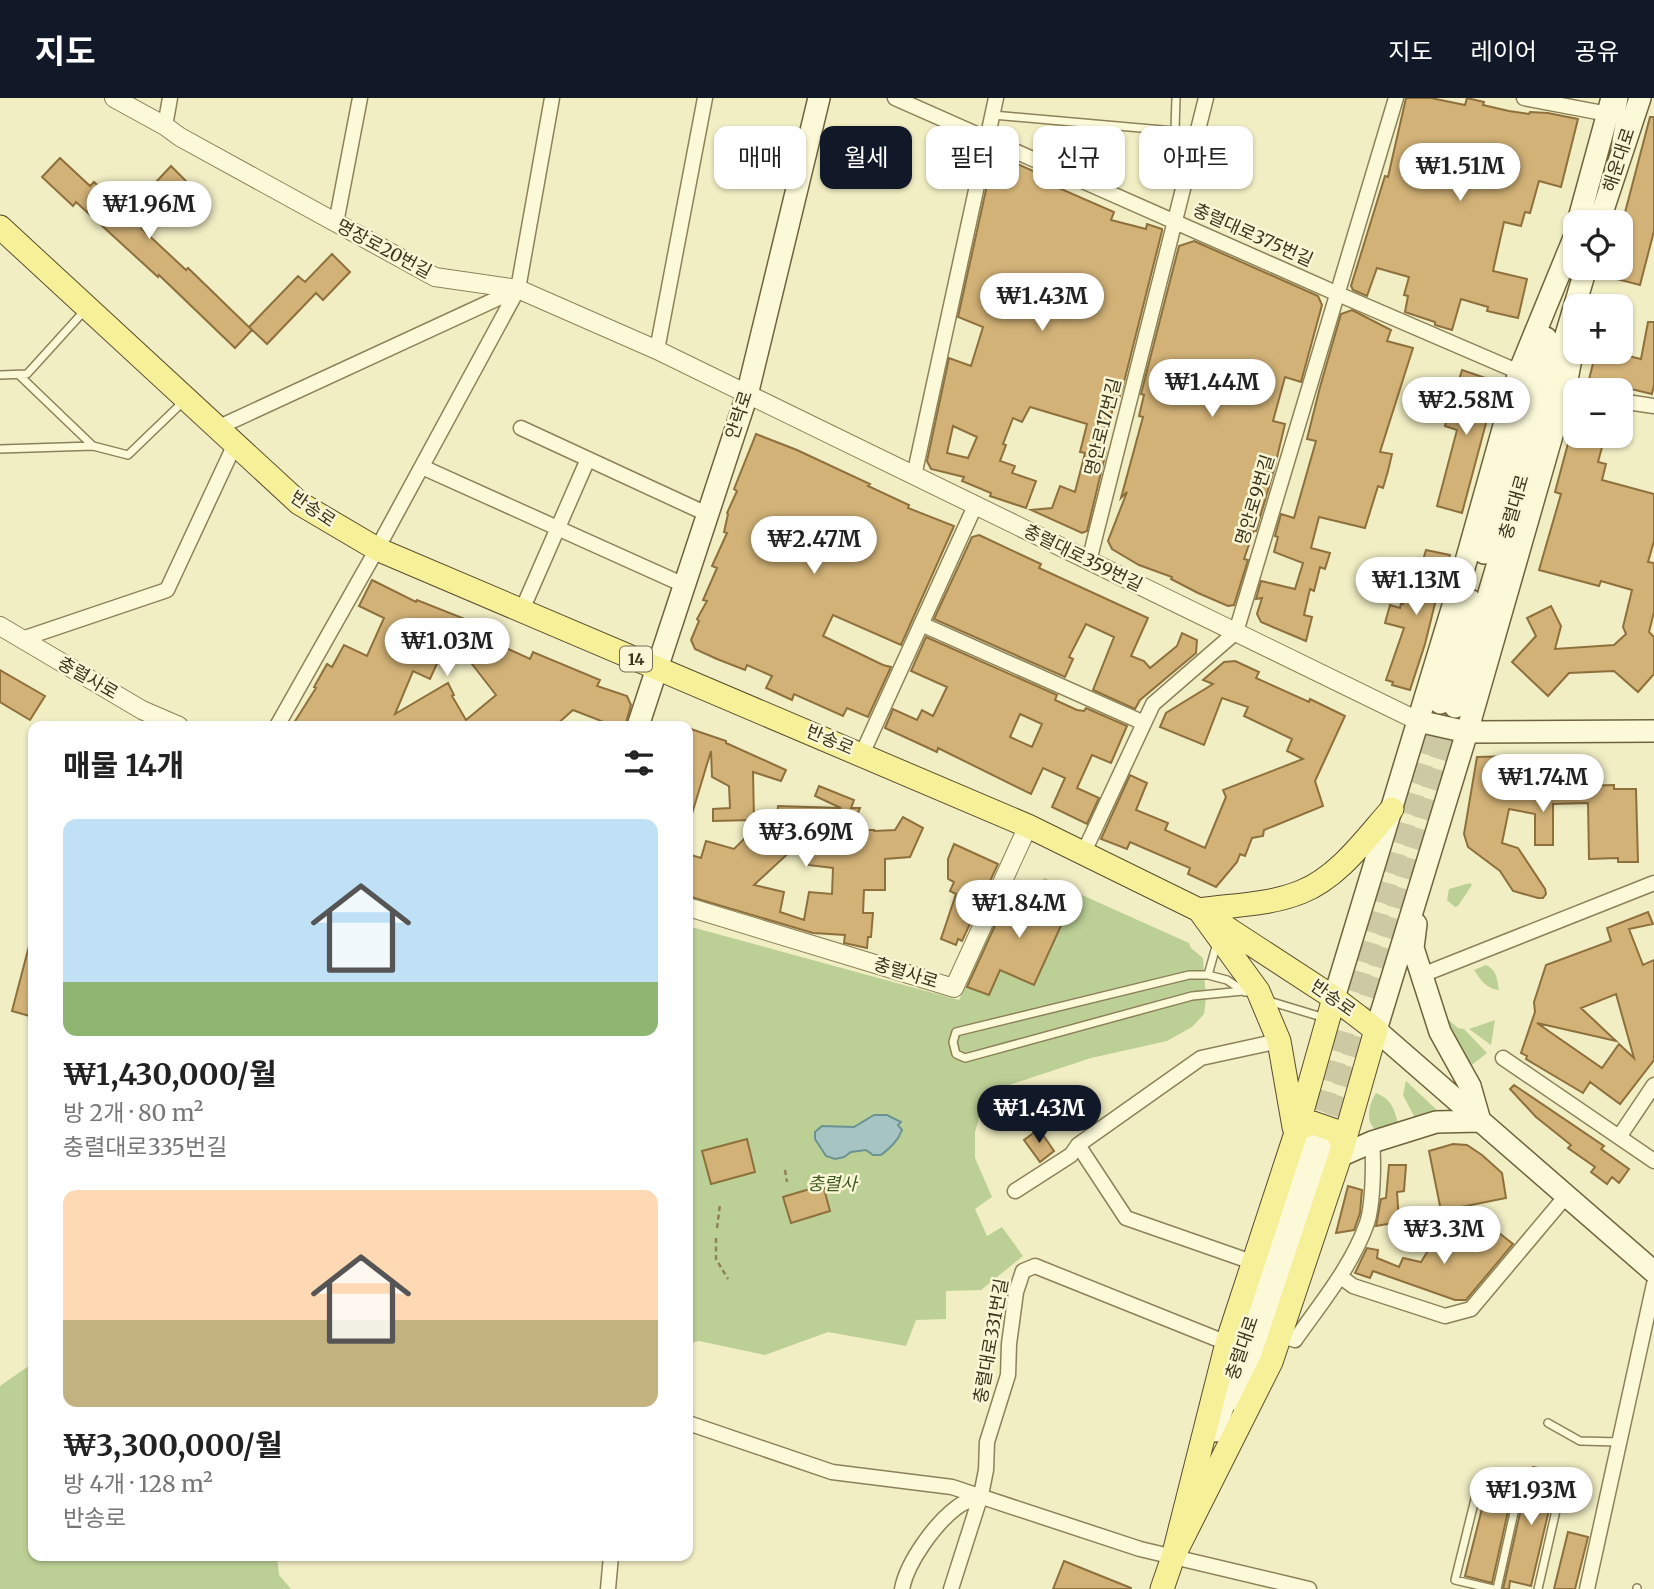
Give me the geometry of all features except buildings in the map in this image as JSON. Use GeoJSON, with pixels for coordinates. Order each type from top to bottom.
{"type":"FeatureCollection","features":[{"type":"Feature","properties":{"kind":"main road","name":"안락로"},"geometry":{"type":"LineString","coordinates":[[640,721],[747,395],[819,98]]}},
{"type":"Feature","properties":{"kind":"main road","name":"해운대로"},"geometry":{"type":"LineString","coordinates":[[1603,210],[1640,98]]}},
{"type":"Feature","properties":{"kind":"main road","name":"충렬대로"},"geometry":{"type":"LineString","coordinates":[[1582,210],[1610,106]]}},
{"type":"Feature","properties":{"kind":"main road","name":"반송로"},"geometry":{"type":"LineString","coordinates":[[0,227],[299,502],[377,549],[1028,826],[1199,909],[1331,1008],[1376,1030],[1654,1272]]}},
{"type":"Feature","properties":{"kind":"main road"},"geometry":{"type":"LineString","coordinates":[[1173,1557],[1271,1362],[1280,1335],[1319,1143],[1331,1008],[1459,586],[1519,372],[1563,263]]}},
{"type":"Feature","properties":{"kind":"main road","name":"충렬대로"},"geometry":{"type":"LineString","coordinates":[[1563,279],[1448,705],[1583,280]]}},
{"type":"Feature","properties":{"kind":"main road"},"geometry":{"type":"LineString","coordinates":[[1173,1557],[1227,1343],[1252,1262],[1319,1143],[1376,1030],[1563,414]]}},
{"type":"Feature","properties":{"kind":"main road"},"geometry":{"type":"LineString","coordinates":[[1418,721],[1467,732],[1654,731]]}},
{"type":"Feature","properties":{"kind":"main road"},"geometry":{"type":"LineString","coordinates":[[1319,1143],[1279,1041],[1252,995],[1258,991],[1199,909],[1271,900],[1302,892],[1338,869],[1392,809]]}},
{"type":"Feature","properties":{"kind":"main road"},"geometry":{"type":"LineString","coordinates":[[1319,1143],[1372,1142],[1436,1122],[1480,1121],[1470,1086],[1440,1032],[1413,948],[1421,880]]}},
{"type":"Feature","properties":{"kind":"main road","name":"충렬대로"},"geometry":{"type":"LineString","coordinates":[[1162,1589],[1319,1143]]}},
{"type":"Feature","properties":{"kind":"street","name":"명장로20번길"},"geometry":{"type":"LineString","coordinates":[[114,98],[435,277],[518,289],[657,350],[747,395]]}},
{"type":"Feature","properties":{"kind":"street"},"geometry":{"type":"LineString","coordinates":[[164,126],[170,98]]}},
{"type":"Feature","properties":{"kind":"street"},"geometry":{"type":"LineString","coordinates":[[336,223],[360,98]]}},
{"type":"Feature","properties":{"kind":"street"},"geometry":{"type":"LineString","coordinates":[[280,721],[518,289],[552,98]]}},
{"type":"Feature","properties":{"kind":"street"},"geometry":{"type":"LineString","coordinates":[[657,350],[705,98]]}},
{"type":"Feature","properties":{"kind":"street","name":"충렬대로375번길"},"geometry":{"type":"LineString","coordinates":[[895,98],[959,126]]}},
{"type":"Feature","properties":{"kind":"street"},"geometry":{"type":"LineString","coordinates":[[990,126],[996,98]]}},
{"type":"Feature","properties":{"kind":"street","name":"명안로17번길"},"geometry":{"type":"LineString","coordinates":[[1199,126],[1206,98]]}},
{"type":"Feature","properties":{"kind":"street","name":"명안로9번길"},"geometry":{"type":"LineString","coordinates":[[1236,632],[1396,98]]}},
{"type":"Feature","properties":{"kind":"street"},"geometry":{"type":"LineString","coordinates":[[1524,98],[1610,106]]}},
{"type":"Feature","properties":{"kind":"street","name":"충렬대로375번길"},"geometry":{"type":"LineString","coordinates":[[1019,152],[1519,372]]}},
{"type":"Feature","properties":{"kind":"street"},"geometry":{"type":"LineString","coordinates":[[914,476],[976,189]]}},
{"type":"Feature","properties":{"kind":"street","name":"명안로17번길"},"geometry":{"type":"LineString","coordinates":[[1089,561],[1183,189]]}},
{"type":"Feature","properties":{"kind":"street"},"geometry":{"type":"LineString","coordinates":[[217,428],[518,289]]}},
{"type":"Feature","properties":{"kind":"street","name":"충렬대로359번길"},"geometry":{"type":"LineString","coordinates":[[747,395],[1418,721]]}},
{"type":"Feature","properties":{"kind":"street"},"geometry":{"type":"LineString","coordinates":[[1633,403],[1654,406]]}},
{"type":"Feature","properties":{"kind":"street"},"geometry":{"type":"LineString","coordinates":[[521,428],[707,514]]}},
{"type":"Feature","properties":{"kind":"street"},"geometry":{"type":"LineString","coordinates":[[22,639],[167,590],[235,444]]}},
{"type":"Feature","properties":{"kind":"street"},"geometry":{"type":"LineString","coordinates":[[522,610],[588,459]]}},
{"type":"Feature","properties":{"kind":"street"},"geometry":{"type":"LineString","coordinates":[[422,467],[684,585]]}},
{"type":"Feature","properties":{"kind":"street"},"geometry":{"type":"LineString","coordinates":[[862,754],[975,506]]}},
{"type":"Feature","properties":{"kind":"street"},"geometry":{"type":"LineString","coordinates":[[921,624],[1144,723]]}},
{"type":"Feature","properties":{"kind":"street","name":"충렬사로"},"geometry":{"type":"LineString","coordinates":[[1,628],[142,710],[167,721]]}},
{"type":"Feature","properties":{"kind":"street"},"geometry":{"type":"LineString","coordinates":[[1083,854],[1153,704],[1236,632]]}},
{"type":"Feature","properties":{"kind":"street","name":"충렬사로"},"geometry":{"type":"LineString","coordinates":[[693,909],[954,988],[1028,826]]}},
{"type":"Feature","properties":{"kind":"street"},"geometry":{"type":"LineString","coordinates":[[1422,975],[1654,883]]}},
{"type":"Feature","properties":{"kind":"street"},"geometry":{"type":"LineString","coordinates":[[1015,1191],[1071,1156],[1078,1145],[1201,1058],[1279,1041]]}},
{"type":"Feature","properties":{"kind":"street"},"geometry":{"type":"LineString","coordinates":[[1503,1058],[1654,1161]]}},
{"type":"Feature","properties":{"kind":"street"},"geometry":{"type":"LineString","coordinates":[[1619,1137],[1654,1085]]}},
{"type":"Feature","properties":{"kind":"street"},"geometry":{"type":"LineString","coordinates":[[1280,1335],[1296,1340],[1340,1277],[1367,1222],[1374,1158],[1372,1142]]}},
{"type":"Feature","properties":{"kind":"street"},"geometry":{"type":"LineString","coordinates":[[1078,1145],[1126,1218],[1252,1262]]}},
{"type":"Feature","properties":{"kind":"street"},"geometry":{"type":"LineString","coordinates":[[1340,1277],[1353,1286],[1445,1316],[1471,1309],[1566,1196]]}},
{"type":"Feature","properties":{"kind":"street","name":"충렬대로331번길"},"geometry":{"type":"LineString","coordinates":[[951,1589],[981,1495],[986,1470],[987,1442],[1008,1375],[1016,1292],[1023,1271],[1035,1266],[1227,1343]]}},
{"type":"Feature","properties":{"kind":"street"},"geometry":{"type":"LineString","coordinates":[[1587,1589],[1654,1284]]}},
{"type":"Feature","properties":{"kind":"street"},"geometry":{"type":"LineString","coordinates":[[693,1425],[832,1472],[952,1488],[981,1495],[1140,1549],[1309,1589]]}},
{"type":"Feature","properties":{"kind":"street"},"geometry":{"type":"LineString","coordinates":[[902,1587],[911,1562],[934,1531],[957,1507],[981,1495]]}},
{"type":"Feature","properties":{"kind":"street"},"geometry":{"type":"LineString","coordinates":[[608,1589],[611,1561]]}},
{"type":"Feature","properties":{"kind":"lane"},"geometry":{"type":"LineString","coordinates":[[1175,126],[1176,98]]}},
{"type":"Feature","properties":{"kind":"lane"},"geometry":{"type":"LineString","coordinates":[[1603,210],[1624,98]]}},
{"type":"Feature","properties":{"kind":"lane"},"geometry":{"type":"LineString","coordinates":[[992,115],[1139,127]]}},
{"type":"Feature","properties":{"kind":"lane"},"geometry":{"type":"LineString","coordinates":[[0,375],[27,374],[86,308]]}},
{"type":"Feature","properties":{"kind":"lane"},"geometry":{"type":"LineString","coordinates":[[19,375],[93,446]]}},
{"type":"Feature","properties":{"kind":"lane"},"geometry":{"type":"LineString","coordinates":[[0,449],[93,446],[128,455],[185,400]]}},
{"type":"Feature","properties":{"kind":"lane"},"geometry":{"type":"LineString","coordinates":[[1208,975],[1214,960],[1218,935]]}},
{"type":"Feature","properties":{"kind":"lane"},"geometry":{"type":"LineString","coordinates":[[1252,995],[1227,980],[1208,975],[1189,975],[956,1032],[953,1042],[956,1054],[965,1058],[1192,996],[1252,995],[1331,1008]]}},
{"type":"Feature","properties":{"kind":"lane"},"geometry":{"type":"LineString","coordinates":[[1548,1423],[1580,1441],[1621,1442]]}},
{"type":"Feature","properties":{"kind":"lane"},"geometry":{"type":"LineString","coordinates":[[1476,1495],[1455,1580],[1495,1589],[1523,1472]]}},
{"type":"Feature","properties":{"kind":"lane"},"geometry":{"type":"LineString","coordinates":[[1538,1589],[1563,1480]]}},
{"type":"Feature","properties":{"kind":"path"},"geometry":{"type":"LineString","coordinates":[[785,1170],[787,1182]]}},
{"type":"Feature","properties":{"kind":"path"},"geometry":{"type":"LineString","coordinates":[[717,1228],[720,1204]]}},
{"type":"Feature","properties":{"kind":"path"},"geometry":{"type":"LineString","coordinates":[[716,1238],[716,1259],[728,1279]]}},
{"type":"Feature","properties":{"kind":"green space","name":"충렬사"},"geometry":{"type":"Polygon","coordinates":[[[1044,878],[1189,943],[1203,958],[1206,998],[1204,1014],[1192,1027],[1167,1041],[1091,1058],[1000,1088],[983,1105],[975,1132],[975,1158],[992,1197],[975,1209],[987,1236],[1002,1227],[1023,1256],[981,1290],[946,1291],[946,1319],[916,1320],[906,1346],[828,1332],[765,1355],[699,1341],[693,1343],[693,927],[959,1000],[1000,912],[1024,922],[1044,878]]]}},
{"type":"Feature","properties":{"kind":"green space"},"geometry":{"type":"Polygon","coordinates":[[[1470,883],[1472,885],[1458,906],[1455,907],[1447,900],[1449,889],[1470,883]]]}},
{"type":"Feature","properties":{"kind":"green space"},"geometry":{"type":"Polygon","coordinates":[[[1486,965],[1494,972],[1499,990],[1487,986],[1474,970],[1486,965]]]}},
{"type":"Feature","properties":{"kind":"green space"},"geometry":{"type":"Polygon","coordinates":[[[1445,1017],[1458,1028],[1464,1029],[1487,1053],[1469,1067],[1450,1034],[1445,1017]]]}},
{"type":"Feature","properties":{"kind":"green space"},"geometry":{"type":"Polygon","coordinates":[[[1495,1020],[1491,1045],[1469,1029],[1495,1020]]]}},
{"type":"Feature","properties":{"kind":"green space"},"geometry":{"type":"Polygon","coordinates":[[[1406,1081],[1438,1111],[1415,1118],[1403,1095],[1406,1081]]]}},
{"type":"Feature","properties":{"kind":"green space"},"geometry":{"type":"Polygon","coordinates":[[[1376,1093],[1391,1105],[1398,1123],[1383,1129],[1375,1129],[1372,1126],[1369,1112],[1376,1093]]]}},
{"type":"Feature","properties":{"kind":"green space"},"geometry":{"type":"Polygon","coordinates":[[[28,1366],[28,1561],[278,1561],[279,1575],[291,1589],[0,1589],[0,1386],[28,1366]]]}},
{"type":"Feature","properties":{"kind":"water"},"geometry":{"type":"Polygon","coordinates":[[[874,1115],[887,1115],[901,1122],[898,1125],[902,1130],[898,1138],[881,1155],[873,1155],[866,1150],[851,1152],[835,1159],[826,1156],[815,1139],[815,1132],[822,1126],[854,1127],[874,1115]]]}},
{"type":"Feature","properties":{"kind":"tunnel"},"geometry":{"type":"LineString","coordinates":[[1312,1141],[1439,708]]}},
{"type":"Feature","properties":{"kind":"tunnel"},"geometry":{"type":"LineString","coordinates":[[1326,1146],[1454,710]]}}]}
